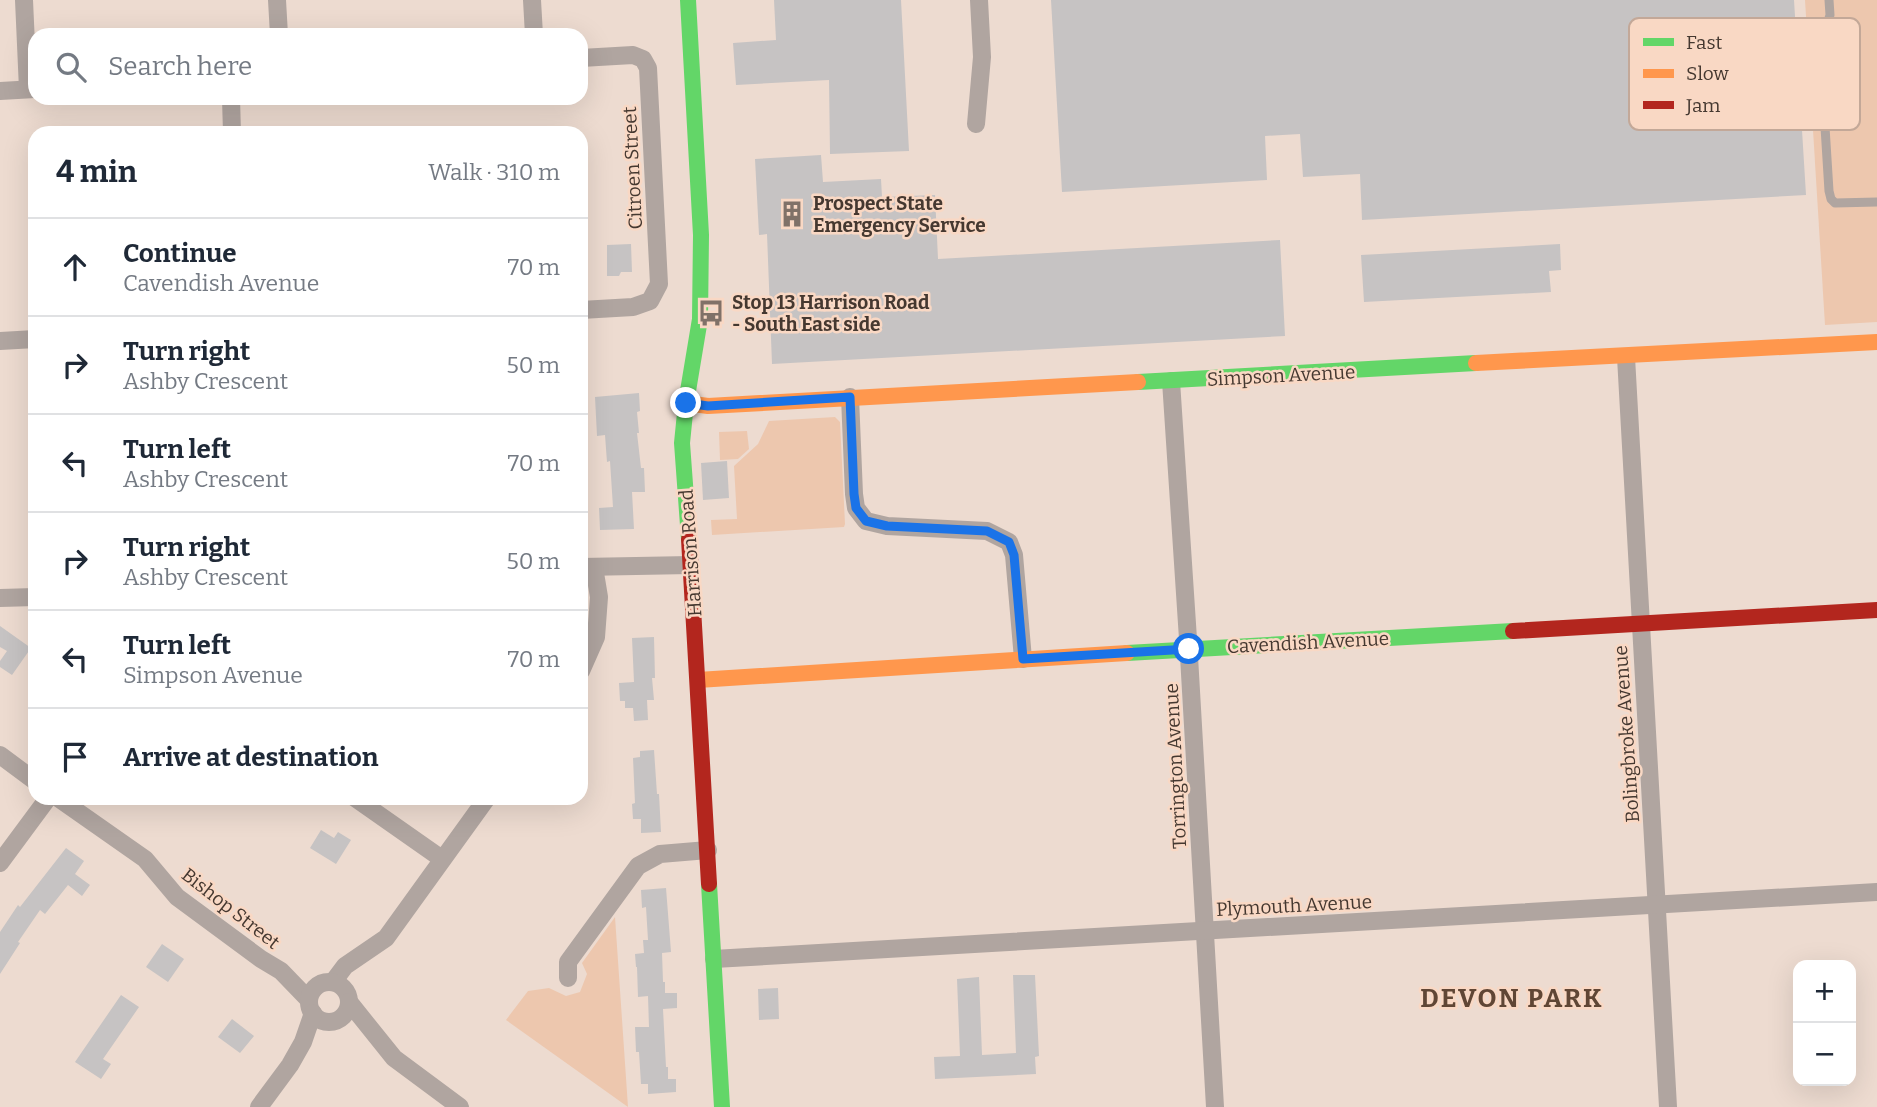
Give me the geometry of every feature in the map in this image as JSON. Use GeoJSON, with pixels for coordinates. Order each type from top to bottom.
{"type":"FeatureCollection","features":[{"type":"Feature","properties":{"kind":"street"},"geometry":{"type":"LineString","coordinates":[[23,0],[28,49]]}},
{"type":"Feature","properties":{"kind":"street"},"geometry":{"type":"LineString","coordinates":[[277,0],[279,28]]}},
{"type":"Feature","properties":{"kind":"street"},"geometry":{"type":"LineString","coordinates":[[532,0],[534,28]]}},
{"type":"Feature","properties":{"kind":"street","name":"Harrison Road"},"geometry":{"type":"LineString","coordinates":[[688,0],[701,235],[700,319],[682,443],[722,1107]]}},
{"type":"Feature","properties":{"kind":"street"},"geometry":{"type":"LineString","coordinates":[[976,124],[982,57],[979,0]]}},
{"type":"Feature","properties":{"kind":"street","name":"Citroen Street"},"geometry":{"type":"LineString","coordinates":[[588,58],[633,55],[643,59],[648,68],[659,284],[650,301],[633,307],[588,310]]}},
{"type":"Feature","properties":{"kind":"street"},"geometry":{"type":"LineString","coordinates":[[0,91],[28,89]]}},
{"type":"Feature","properties":{"kind":"street"},"geometry":{"type":"LineString","coordinates":[[230,105],[232,126]]}},
{"type":"Feature","properties":{"kind":"street"},"geometry":{"type":"LineString","coordinates":[[0,341],[28,339]]}},
{"type":"Feature","properties":{"kind":"street","name":"Simpson Avenue"},"geometry":{"type":"LineString","coordinates":[[686,403],[708,406],[1877,342]]}},
{"type":"Feature","properties":{"kind":"street","name":"Bolingbroke Avenue"},"geometry":{"type":"LineString","coordinates":[[1626,357],[1668,1107]]}},
{"type":"Feature","properties":{"kind":"street","name":"Torrington Avenue"},"geometry":{"type":"LineString","coordinates":[[1171,381],[1215,1107]]}},
{"type":"Feature","properties":{"kind":"street"},"geometry":{"type":"LineString","coordinates":[[850,397],[856,508],[866,521],[887,526],[987,531],[1009,542],[1014,555],[1023,659]]}},
{"type":"Feature","properties":{"kind":"street"},"geometry":{"type":"LineString","coordinates":[[588,655],[596,637],[599,597],[588,567],[691,565]]}},
{"type":"Feature","properties":{"kind":"street"},"geometry":{"type":"LineString","coordinates":[[0,598],[28,597]]}},
{"type":"Feature","properties":{"kind":"street","name":"Cavendish Avenue"},"geometry":{"type":"LineString","coordinates":[[698,680],[1877,610]]}},
{"type":"Feature","properties":{"kind":"street"},"geometry":{"type":"LineString","coordinates":[[0,755],[28,776]]}},
{"type":"Feature","properties":{"kind":"street"},"geometry":{"type":"LineString","coordinates":[[0,863],[43,805]]}},
{"type":"Feature","properties":{"kind":"street","name":"Bishop Street"},"geometry":{"type":"LineString","coordinates":[[68,805],[145,859],[177,897],[261,959],[329,1001]]}},
{"type":"Feature","properties":{"kind":"street"},"geometry":{"type":"LineString","coordinates":[[365,805],[442,859]]}},
{"type":"Feature","properties":{"kind":"street"},"geometry":{"type":"LineString","coordinates":[[259,1107],[290,1065],[329,1001],[345,967],[386,938],[482,805]]}},
{"type":"Feature","properties":{"kind":"street"},"geometry":{"type":"LineString","coordinates":[[568,978],[568,962],[638,866],[660,854],[708,850]]}},
{"type":"Feature","properties":{"kind":"street","name":"Plymouth Avenue"},"geometry":{"type":"LineString","coordinates":[[714,959],[1877,892]]}},
{"type":"Feature","properties":{"kind":"street"},"geometry":{"type":"LineString","coordinates":[[329,1001],[374,1035],[394,1058],[460,1107]]}},
{"type":"Feature","properties":{"kind":"lane"},"geometry":{"type":"LineString","coordinates":[[1829,0],[1829,18]]}},
{"type":"Feature","properties":{"kind":"lane"},"geometry":{"type":"LineString","coordinates":[[1825,130],[1831,199],[1835,204],[1877,202]]}},
{"type":"Feature","properties":{"kind":"shaded area"},"geometry":{"type":"Polygon","coordinates":[[[1805,0],[1877,0],[1877,322],[1825,325],[1813,130],[1860,130],[1860,18],[1806,18],[1805,0]]]}},
{"type":"Feature","properties":{"kind":"shaded area"},"geometry":{"type":"Polygon","coordinates":[[[835,417],[840,422],[844,527],[712,535],[711,520],[737,519],[734,466],[758,444],[769,421],[835,417]]]}},
{"type":"Feature","properties":{"kind":"shaded area"},"geometry":{"type":"Polygon","coordinates":[[[747,431],[749,449],[738,459],[720,460],[719,432],[747,431]]]}},
{"type":"Feature","properties":{"kind":"shaded area"},"geometry":{"type":"Polygon","coordinates":[[[615,917],[628,1107],[506,1020],[528,991],[549,988],[566,996],[580,992],[587,974],[582,963],[615,917]]]}},
{"type":"Feature","properties":{"kind":"building"},"geometry":{"type":"Polygon","coordinates":[[[774,0],[901,0],[909,151],[830,154],[829,80],[736,85],[733,43],[776,40],[774,0]]]}},
{"type":"Feature","properties":{"kind":"building"},"geometry":{"type":"Polygon","coordinates":[[[1051,0],[1794,0],[1795,18],[1629,18],[1629,130],[1802,130],[1806,195],[1362,220],[1360,174],[1303,177],[1300,134],[1265,136],[1267,180],[1062,192],[1051,0]]]}},
{"type":"Feature","properties":{"kind":"building"},"geometry":{"type":"Polygon","coordinates":[[[821,155],[823,182],[881,179],[882,197],[935,195],[938,259],[1280,240],[1285,336],[772,364],[767,234],[759,235],[755,159],[821,155]]]}},
{"type":"Feature","properties":{"kind":"building"},"geometry":{"type":"Polygon","coordinates":[[[631,244],[632,272],[607,276],[607,245],[631,244]]]}},
{"type":"Feature","properties":{"kind":"building"},"geometry":{"type":"Polygon","coordinates":[[[1560,244],[1561,270],[1549,271],[1551,292],[1364,302],[1361,255],[1560,244]]]}},
{"type":"Feature","properties":{"kind":"building"},"geometry":{"type":"Polygon","coordinates":[[[639,393],[637,433],[641,468],[644,468],[645,492],[632,492],[634,529],[600,530],[599,508],[613,507],[610,461],[607,462],[605,435],[597,436],[595,397],[639,393]]]}},
{"type":"Feature","properties":{"kind":"building"},"geometry":{"type":"Polygon","coordinates":[[[727,461],[729,498],[703,500],[701,463],[727,461]]]}},
{"type":"Feature","properties":{"kind":"building"},"geometry":{"type":"Polygon","coordinates":[[[0,626],[28,646],[28,652],[12,675],[0,667],[0,661],[7,651],[0,647],[0,626]]]}},
{"type":"Feature","properties":{"kind":"building"},"geometry":{"type":"Polygon","coordinates":[[[654,637],[654,700],[647,700],[648,720],[634,721],[633,708],[625,708],[625,701],[620,701],[619,683],[634,682],[632,638],[654,637]]]}},
{"type":"Feature","properties":{"kind":"building"},"geometry":{"type":"Polygon","coordinates":[[[654,750],[661,832],[641,833],[641,819],[633,819],[633,758],[640,757],[640,751],[654,750]]]}},
{"type":"Feature","properties":{"kind":"building"},"geometry":{"type":"Polygon","coordinates":[[[321,830],[334,838],[338,832],[351,840],[336,864],[310,848],[321,830]]]}},
{"type":"Feature","properties":{"kind":"building"},"geometry":{"type":"Polygon","coordinates":[[[66,848],[84,861],[75,874],[90,885],[82,896],[68,885],[45,914],[40,910],[0,974],[0,932],[18,905],[20,907],[66,848]]]}},
{"type":"Feature","properties":{"kind":"building"},"geometry":{"type":"Polygon","coordinates":[[[666,888],[671,952],[662,953],[663,982],[665,993],[677,993],[677,1008],[663,1009],[666,1067],[668,1079],[676,1079],[676,1092],[648,1094],[648,1084],[641,1084],[635,1027],[649,1027],[648,996],[638,997],[635,954],[644,953],[643,940],[648,940],[646,907],[642,908],[641,890],[666,888]]]}},
{"type":"Feature","properties":{"kind":"building"},"geometry":{"type":"Polygon","coordinates":[[[162,944],[184,959],[168,982],[146,967],[162,944]]]}},
{"type":"Feature","properties":{"kind":"building"},"geometry":{"type":"Polygon","coordinates":[[[1013,975],[1035,975],[1039,1056],[1035,1057],[1036,1074],[935,1079],[934,1057],[960,1056],[957,979],[979,977],[982,1055],[1016,1053],[1013,975]]]}},
{"type":"Feature","properties":{"kind":"building"},"geometry":{"type":"Polygon","coordinates":[[[778,988],[779,1019],[759,1020],[758,989],[778,988]]]}},
{"type":"Feature","properties":{"kind":"building"},"geometry":{"type":"Polygon","coordinates":[[[121,995],[139,1007],[103,1059],[111,1064],[101,1079],[75,1062],[121,995]]]}},
{"type":"Feature","properties":{"kind":"building"},"geometry":{"type":"Polygon","coordinates":[[[232,1019],[254,1036],[240,1053],[218,1037],[232,1019]]]}},
{"type":"Feature","properties":{"kind":"traffic: fast"},"geometry":{"type":"LineString","coordinates":[[688,0],[701,235],[700,319],[682,443],[689,539]]}},
{"type":"Feature","properties":{"kind":"traffic: fast"},"geometry":{"type":"LineString","coordinates":[[1138,382],[1476,363]]}},
{"type":"Feature","properties":{"kind":"traffic: fast"},"geometry":{"type":"LineString","coordinates":[[1127,653],[1513,631]]}},
{"type":"Feature","properties":{"kind":"traffic: fast"},"geometry":{"type":"LineString","coordinates":[[709,884],[722,1107]]}},
{"type":"Feature","properties":{"kind":"traffic: slow"},"geometry":{"type":"LineString","coordinates":[[1476,363],[1877,342]]}},
{"type":"Feature","properties":{"kind":"traffic: slow"},"geometry":{"type":"LineString","coordinates":[[686,403],[708,406],[1138,382]]}},
{"type":"Feature","properties":{"kind":"traffic: slow"},"geometry":{"type":"LineString","coordinates":[[698,680],[1127,653]]}},
{"type":"Feature","properties":{"kind":"traffic: jam"},"geometry":{"type":"LineString","coordinates":[[689,539],[709,884]]}},
{"type":"Feature","properties":{"kind":"traffic: jam"},"geometry":{"type":"LineString","coordinates":[[1513,631],[1877,610]]}},
{"type":"Feature","properties":{"kind":"place","name":"Prospect State Emergency Service"},"geometry":{"type":"Point","coordinates":[792,214]}},
{"type":"Feature","properties":{"kind":"place","name":"Stop 13 Harrison Road - South East side"},"geometry":{"type":"Point","coordinates":[711,313]}},
{"type":"Feature","properties":{"kind":"district","name":"DEVON PARK"},"geometry":{"type":"Point","coordinates":[1512,998]}},
{"type":"Feature","properties":{"kind":"route"},"geometry":{"type":"LineString","coordinates":[[686,403],[708,406],[850,397],[856,508],[866,521],[887,526],[987,531],[1009,542],[1014,555],[1023,659],[1189,649]]}}]}
